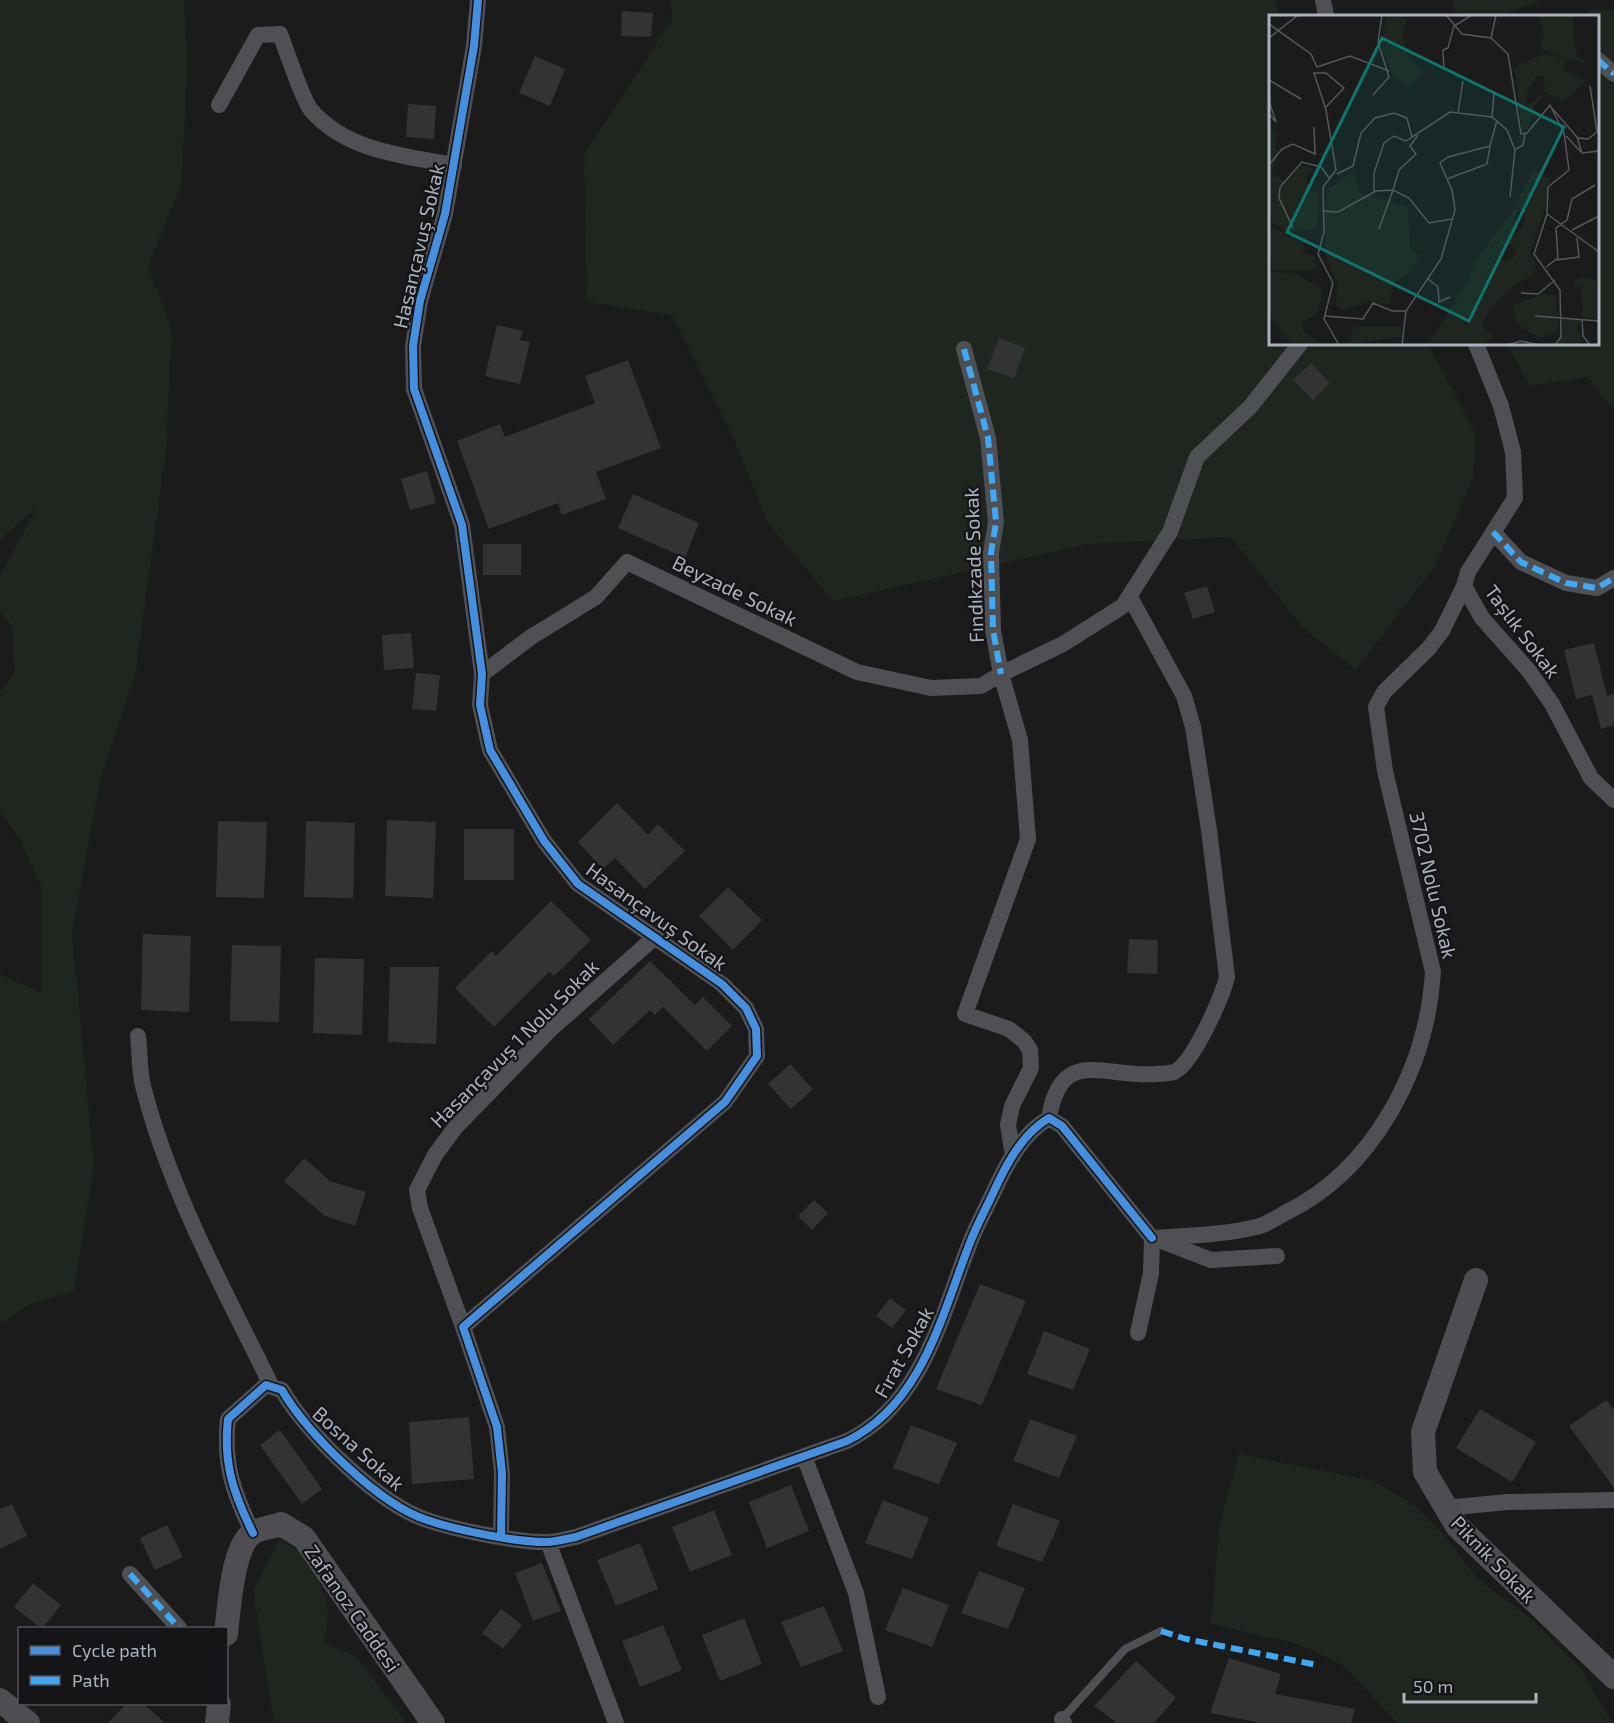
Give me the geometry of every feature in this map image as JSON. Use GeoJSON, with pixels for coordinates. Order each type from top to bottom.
{"type":"FeatureCollection","features":[{"type":"Feature","properties":{"kind":"street","name":"Hasançavuş Sokak"},"geometry":{"type":"LineString","coordinates":[[463,1327],[725,1102],[757,1056],[756,1029],[746,1008],[722,984],[578,884],[544,841],[490,750],[480,705],[482,674],[462,525],[414,389],[413,346],[420,302],[445,214],[474,46],[478,0]]}},
{"type":"Feature","properties":{"kind":"street"},"geometry":{"type":"LineString","coordinates":[[1323,0],[1326,15]]}},
{"type":"Feature","properties":{"kind":"street"},"geometry":{"type":"LineString","coordinates":[[219,105],[258,35],[280,33],[310,109],[342,134],[383,153],[454,165]]}},
{"type":"Feature","properties":{"kind":"street"},"geometry":{"type":"LineString","coordinates":[[1599,61],[1614,74]]}},
{"type":"Feature","properties":{"kind":"street"},"geometry":{"type":"LineString","coordinates":[[1001,674],[1063,644],[1123,606],[1170,532],[1197,457],[1250,406],[1299,345]]}},
{"type":"Feature","properties":{"kind":"street","name":"Taşlık Sokak"},"geometry":{"type":"LineString","coordinates":[[1476,345],[1501,406],[1513,452],[1515,498],[1468,572],[1464,586],[1482,618],[1529,670],[1552,704],[1591,778],[1614,800]]}},
{"type":"Feature","properties":{"kind":"street","name":"Fındıkzade Sokak"},"geometry":{"type":"LineString","coordinates":[[964,349],[988,438],[996,522],[991,553],[993,630],[1001,674],[1020,740],[1028,839],[965,1014],[1009,1029],[1024,1041],[1030,1050],[1031,1068],[1012,1106],[1008,1125],[1013,1156]]}},
{"type":"Feature","properties":{"kind":"street"},"geometry":{"type":"LineString","coordinates":[[1493,532],[1521,562],[1566,583],[1597,588],[1614,578]]}},
{"type":"Feature","properties":{"kind":"street","name":"Beyzade Sokak"},"geometry":{"type":"LineString","coordinates":[[482,674],[531,638],[596,597],[627,562],[857,672],[931,688],[981,686],[1001,674]]}},
{"type":"Feature","properties":{"kind":"street","name":"3702 Nolu Sokak"},"geometry":{"type":"LineString","coordinates":[[1152,1238],[1258,1227],[1310,1201],[1349,1167],[1381,1130],[1418,1050],[1431,1005],[1433,972],[1385,771],[1376,707],[1384,692],[1436,640],[1464,586]]}},
{"type":"Feature","properties":{"kind":"street"},"geometry":{"type":"LineString","coordinates":[[1130,597],[1184,696],[1193,727],[1209,830],[1227,977],[1223,994],[1185,1065],[1173,1072],[1147,1075],[1077,1071],[1064,1078],[1053,1094],[1049,1118],[1062,1126],[1152,1238],[1211,1260],[1277,1256]]}},
{"type":"Feature","properties":{"kind":"street","name":"Hasançavuş 1 Nolu Sokak"},"geometry":{"type":"LineString","coordinates":[[463,1327],[420,1208],[417,1190],[435,1155],[455,1128],[551,1029],[655,937]]}},
{"type":"Feature","properties":{"kind":"street","name":"Bosna Sokak"},"geometry":{"type":"LineString","coordinates":[[138,1036],[143,1084],[174,1181],[188,1216],[272,1387],[282,1390],[295,1412],[344,1463],[391,1502],[426,1520],[501,1536]]}},
{"type":"Feature","properties":{"kind":"street","name":"Fırat Sokak"},"geometry":{"type":"LineString","coordinates":[[501,1536],[548,1542],[576,1537],[804,1456],[867,1431],[901,1398],[940,1326],[968,1247],[1006,1165],[1034,1127],[1049,1118]]}},
{"type":"Feature","properties":{"kind":"street"},"geometry":{"type":"LineString","coordinates":[[1138,1333],[1151,1273],[1152,1238]]}},
{"type":"Feature","properties":{"kind":"street","name":"Piknik Sokak"},"geometry":{"type":"LineString","coordinates":[[1476,1281],[1423,1432],[1425,1472],[1457,1526],[1614,1677]]}},
{"type":"Feature","properties":{"kind":"street"},"geometry":{"type":"LineString","coordinates":[[463,1327],[497,1426],[502,1473],[501,1536]]}},
{"type":"Feature","properties":{"kind":"street"},"geometry":{"type":"LineString","coordinates":[[227,1627],[231,1590],[240,1550],[253,1533],[237,1501],[225,1448],[228,1419],[266,1385],[272,1387]]}},
{"type":"Feature","properties":{"kind":"street"},"geometry":{"type":"LineString","coordinates":[[804,1456],[856,1593],[878,1697]]}},
{"type":"Feature","properties":{"kind":"street"},"geometry":{"type":"LineString","coordinates":[[1446,1508],[1506,1502],[1614,1500]]}},
{"type":"Feature","properties":{"kind":"street","name":"Zafanoz Caddesi"},"geometry":{"type":"LineString","coordinates":[[253,1533],[281,1524],[304,1538],[433,1723]]}},
{"type":"Feature","properties":{"kind":"street"},"geometry":{"type":"LineString","coordinates":[[548,1542],[616,1723]]}},
{"type":"Feature","properties":{"kind":"street"},"geometry":{"type":"LineString","coordinates":[[130,1574],[177,1627]]}},
{"type":"Feature","properties":{"kind":"street"},"geometry":{"type":"LineString","coordinates":[[0,1700],[28,1723]]}},
{"type":"Feature","properties":{"kind":"street"},"geometry":{"type":"LineString","coordinates":[[217,1723],[219,1705]]}},
{"type":"Feature","properties":{"kind":"lane"},"geometry":{"type":"LineString","coordinates":[[1063,1721],[1125,1648],[1161,1631]]}},
{"type":"Feature","properties":{"kind":"shaded area"},"geometry":{"type":"Polygon","coordinates":[[[0,0],[184,0],[188,63],[181,185],[148,267],[172,329],[166,449],[136,670],[100,781],[72,933],[94,1166],[74,1291],[28,1305],[3,1322],[0,1322],[0,974],[41,993],[41,886],[20,840],[0,812],[0,692],[14,673],[12,626],[0,612],[0,576],[37,507],[0,540],[0,0]]]}},
{"type":"Feature","properties":{"kind":"shaded area"},"geometry":{"type":"Polygon","coordinates":[[[669,0],[1274,0],[1280,15],[1269,15],[1269,345],[1429,345],[1476,434],[1474,476],[1435,566],[1356,670],[1302,627],[1231,537],[1088,544],[833,601],[768,523],[734,439],[672,315],[587,302],[584,154],[673,18],[669,0]]]}},
{"type":"Feature","properties":{"kind":"shaded area"},"geometry":{"type":"Polygon","coordinates":[[[1452,0],[1542,0],[1501,15],[1457,15],[1452,0]]]}},
{"type":"Feature","properties":{"kind":"shaded area"},"geometry":{"type":"Polygon","coordinates":[[[1592,10],[1614,10],[1614,412],[1588,377],[1530,386],[1508,345],[1599,345],[1599,15],[1581,15],[1592,10]]]}},
{"type":"Feature","properties":{"kind":"shaded area"},"geometry":{"type":"Polygon","coordinates":[[[1239,1454],[1374,1481],[1414,1505],[1443,1534],[1478,1579],[1530,1618],[1581,1669],[1612,1723],[1397,1723],[1343,1665],[1298,1644],[1211,1624],[1220,1523],[1239,1454]]]}},
{"type":"Feature","properties":{"kind":"shaded area"},"geometry":{"type":"Polygon","coordinates":[[[279,1540],[311,1557],[328,1606],[325,1643],[357,1657],[406,1723],[274,1723],[253,1591],[279,1540]]]}},
{"type":"Feature","properties":{"kind":"building"},"geometry":{"type":"Polygon","coordinates":[[[622,11],[653,13],[651,37],[621,36],[622,11]]]}},
{"type":"Feature","properties":{"kind":"building"},"geometry":{"type":"Polygon","coordinates":[[[535,56],[565,69],[550,106],[519,93],[535,56]]]}},
{"type":"Feature","properties":{"kind":"building"},"geometry":{"type":"Polygon","coordinates":[[[408,104],[436,106],[434,139],[406,137],[408,104]]]}},
{"type":"Feature","properties":{"kind":"building"},"geometry":{"type":"Polygon","coordinates":[[[497,325],[523,331],[520,340],[530,342],[520,384],[485,376],[497,325]]]}},
{"type":"Feature","properties":{"kind":"building"},"geometry":{"type":"Polygon","coordinates":[[[999,338],[1025,348],[1014,378],[987,369],[999,338]]]}},
{"type":"Feature","properties":{"kind":"building"},"geometry":{"type":"Polygon","coordinates":[[[628,360],[661,448],[596,472],[606,499],[562,515],[558,503],[489,529],[457,441],[500,424],[505,437],[595,403],[585,376],[628,360]]]}},
{"type":"Feature","properties":{"kind":"building"},"geometry":{"type":"Polygon","coordinates":[[[1311,363],[1330,383],[1313,400],[1293,380],[1311,363]]]}},
{"type":"Feature","properties":{"kind":"building"},"geometry":{"type":"Polygon","coordinates":[[[427,471],[436,503],[410,510],[401,479],[427,471]]]}},
{"type":"Feature","properties":{"kind":"building"},"geometry":{"type":"Polygon","coordinates":[[[633,494],[699,523],[685,558],[618,528],[633,494]]]}},
{"type":"Feature","properties":{"kind":"building"},"geometry":{"type":"Polygon","coordinates":[[[483,544],[521,544],[521,575],[483,575],[483,544]]]}},
{"type":"Feature","properties":{"kind":"building"},"geometry":{"type":"Polygon","coordinates":[[[1207,586],[1215,612],[1193,619],[1184,593],[1207,586]]]}},
{"type":"Feature","properties":{"kind":"building"},"geometry":{"type":"Polygon","coordinates":[[[411,633],[414,668],[384,670],[382,635],[411,633]]]}},
{"type":"Feature","properties":{"kind":"building"},"geometry":{"type":"Polygon","coordinates":[[[1594,643],[1607,696],[1614,694],[1614,725],[1601,729],[1592,695],[1576,699],[1564,650],[1594,643]]]}},
{"type":"Feature","properties":{"kind":"building"},"geometry":{"type":"Polygon","coordinates":[[[416,673],[440,675],[436,711],[412,709],[416,673]]]}},
{"type":"Feature","properties":{"kind":"building"},"geometry":{"type":"Polygon","coordinates":[[[617,803],[648,835],[658,824],[685,851],[645,889],[615,858],[603,869],[578,842],[617,803]]]}},
{"type":"Feature","properties":{"kind":"building"},"geometry":{"type":"Polygon","coordinates":[[[387,820],[436,822],[433,898],[385,896],[387,820]]]}},
{"type":"Feature","properties":{"kind":"building"},"geometry":{"type":"Polygon","coordinates":[[[218,821],[267,822],[264,898],[216,897],[218,821]]]}},
{"type":"Feature","properties":{"kind":"building"},"geometry":{"type":"Polygon","coordinates":[[[306,821],[355,823],[353,898],[304,897],[306,821]]]}},
{"type":"Feature","properties":{"kind":"building"},"geometry":{"type":"Polygon","coordinates":[[[464,829],[514,829],[514,880],[464,880],[464,829]]]}},
{"type":"Feature","properties":{"kind":"building"},"geometry":{"type":"Polygon","coordinates":[[[728,887],[762,920],[733,950],[699,916],[728,887]]]}},
{"type":"Feature","properties":{"kind":"building"},"geometry":{"type":"Polygon","coordinates":[[[551,901],[591,940],[554,976],[549,972],[494,1027],[455,988],[492,951],[496,956],[551,901]]]}},
{"type":"Feature","properties":{"kind":"building"},"geometry":{"type":"Polygon","coordinates":[[[143,934],[191,936],[189,1012],[141,1010],[143,934]]]}},
{"type":"Feature","properties":{"kind":"building"},"geometry":{"type":"Polygon","coordinates":[[[1129,939],[1158,940],[1157,974],[1127,973],[1129,939]]]}},
{"type":"Feature","properties":{"kind":"building"},"geometry":{"type":"Polygon","coordinates":[[[232,945],[281,946],[279,1022],[230,1021],[232,945]]]}},
{"type":"Feature","properties":{"kind":"building"},"geometry":{"type":"Polygon","coordinates":[[[315,958],[364,959],[362,1035],[313,1033],[315,958]]]}},
{"type":"Feature","properties":{"kind":"building"},"geometry":{"type":"Polygon","coordinates":[[[650,961],[695,1005],[703,997],[732,1026],[707,1051],[663,1007],[655,1015],[650,1010],[613,1045],[589,1019],[650,961]]]}},
{"type":"Feature","properties":{"kind":"building"},"geometry":{"type":"Polygon","coordinates":[[[390,967],[439,967],[436,1044],[388,1042],[390,967]]]}},
{"type":"Feature","properties":{"kind":"building"},"geometry":{"type":"Polygon","coordinates":[[[790,1064],[813,1089],[791,1109],[768,1084],[790,1064]]]}},
{"type":"Feature","properties":{"kind":"building"},"geometry":{"type":"Polygon","coordinates":[[[304,1158],[330,1181],[366,1192],[355,1226],[325,1216],[284,1181],[304,1158]]]}},
{"type":"Feature","properties":{"kind":"building"},"geometry":{"type":"Polygon","coordinates":[[[814,1200],[828,1213],[812,1230],[798,1216],[814,1200]]]}},
{"type":"Feature","properties":{"kind":"building"},"geometry":{"type":"Polygon","coordinates":[[[980,1284],[1026,1301],[982,1405],[936,1389],[980,1284]]]}},
{"type":"Feature","properties":{"kind":"building"},"geometry":{"type":"Polygon","coordinates":[[[890,1298],[906,1310],[892,1328],[876,1316],[890,1298]]]}},
{"type":"Feature","properties":{"kind":"building"},"geometry":{"type":"Polygon","coordinates":[[[1044,1331],[1090,1349],[1073,1390],[1027,1374],[1044,1331]]]}},
{"type":"Feature","properties":{"kind":"building"},"geometry":{"type":"Polygon","coordinates":[[[1606,1400],[1614,1410],[1614,1488],[1569,1426],[1606,1400]]]}},
{"type":"Feature","properties":{"kind":"building"},"geometry":{"type":"Polygon","coordinates":[[[1480,1409],[1536,1442],[1512,1482],[1456,1448],[1480,1409]]]}},
{"type":"Feature","properties":{"kind":"building"},"geometry":{"type":"Polygon","coordinates":[[[469,1417],[474,1479],[412,1484],[409,1422],[469,1417]]]}},
{"type":"Feature","properties":{"kind":"building"},"geometry":{"type":"Polygon","coordinates":[[[1030,1419],[1077,1436],[1059,1478],[1013,1461],[1030,1419]]]}},
{"type":"Feature","properties":{"kind":"building"},"geometry":{"type":"Polygon","coordinates":[[[911,1425],[957,1443],[939,1484],[893,1468],[911,1425]]]}},
{"type":"Feature","properties":{"kind":"building"},"geometry":{"type":"Polygon","coordinates":[[[280,1430],[322,1489],[302,1504],[260,1445],[280,1430]]]}},
{"type":"Feature","properties":{"kind":"building"},"geometry":{"type":"Polygon","coordinates":[[[791,1485],[809,1531],[767,1548],[749,1502],[791,1485]]]}},
{"type":"Feature","properties":{"kind":"building"},"geometry":{"type":"Polygon","coordinates":[[[883,1500],[929,1518],[912,1559],[865,1543],[883,1500]]]}},
{"type":"Feature","properties":{"kind":"building"},"geometry":{"type":"Polygon","coordinates":[[[12,1504],[27,1536],[0,1549],[0,1509],[12,1504]]]}},
{"type":"Feature","properties":{"kind":"building"},"geometry":{"type":"Polygon","coordinates":[[[1013,1504],[1060,1521],[1042,1562],[996,1546],[1013,1504]]]}},
{"type":"Feature","properties":{"kind":"building"},"geometry":{"type":"Polygon","coordinates":[[[714,1510],[732,1555],[690,1572],[672,1527],[714,1510]]]}},
{"type":"Feature","properties":{"kind":"building"},"geometry":{"type":"Polygon","coordinates":[[[167,1525],[183,1557],[155,1570],[140,1538],[167,1525]]]}},
{"type":"Feature","properties":{"kind":"building"},"geometry":{"type":"Polygon","coordinates":[[[640,1543],[658,1589],[616,1606],[597,1560],[640,1543]]]}},
{"type":"Feature","properties":{"kind":"building"},"geometry":{"type":"Polygon","coordinates":[[[542,1563],[561,1611],[533,1621],[515,1573],[542,1563]]]}},
{"type":"Feature","properties":{"kind":"building"},"geometry":{"type":"Polygon","coordinates":[[[979,1571],[1025,1588],[1008,1629],[961,1613],[979,1571]]]}},
{"type":"Feature","properties":{"kind":"building"},"geometry":{"type":"Polygon","coordinates":[[[33,1583],[61,1605],[44,1627],[39,1627],[14,1607],[33,1583]]]}},
{"type":"Feature","properties":{"kind":"building"},"geometry":{"type":"Polygon","coordinates":[[[903,1588],[949,1605],[932,1647],[885,1630],[903,1588]]]}},
{"type":"Feature","properties":{"kind":"building"},"geometry":{"type":"Polygon","coordinates":[[[824,1606],[843,1651],[801,1667],[781,1622],[824,1606]]]}},
{"type":"Feature","properties":{"kind":"building"},"geometry":{"type":"Polygon","coordinates":[[[501,1609],[522,1625],[503,1649],[482,1633],[501,1609]]]}},
{"type":"Feature","properties":{"kind":"building"},"geometry":{"type":"Polygon","coordinates":[[[744,1618],[762,1664],[720,1681],[702,1635],[744,1618]]]}},
{"type":"Feature","properties":{"kind":"building"},"geometry":{"type":"Polygon","coordinates":[[[663,1625],[682,1670],[640,1687],[622,1641],[663,1625]]]}},
{"type":"Feature","properties":{"kind":"building"},"geometry":{"type":"Polygon","coordinates":[[[1229,1658],[1281,1674],[1275,1694],[1355,1709],[1351,1723],[1262,1723],[1210,1713],[1229,1658]]]}},
{"type":"Feature","properties":{"kind":"building"},"geometry":{"type":"Polygon","coordinates":[[[1136,1661],[1176,1698],[1154,1723],[1117,1723],[1094,1706],[1136,1661]]]}},
{"type":"Feature","properties":{"kind":"building"},"geometry":{"type":"Polygon","coordinates":[[[125,1705],[145,1705],[165,1723],[108,1723],[125,1705]]]}},
{"type":"Feature","properties":{"kind":"marked path"},"geometry":{"type":"LineString","coordinates":[[1599,61],[1614,74]]}},
{"type":"Feature","properties":{"kind":"marked path"},"geometry":{"type":"LineString","coordinates":[[964,349],[988,438],[996,522],[991,553],[993,630],[1001,674]]}},
{"type":"Feature","properties":{"kind":"marked path"},"geometry":{"type":"LineString","coordinates":[[1493,532],[1521,562],[1566,583],[1597,588],[1614,578]]}},
{"type":"Feature","properties":{"kind":"marked path"},"geometry":{"type":"LineString","coordinates":[[130,1574],[178,1627]]}},
{"type":"Feature","properties":{"kind":"marked path"},"geometry":{"type":"LineString","coordinates":[[1161,1631],[1186,1639],[1317,1665]]}},
{"type":"Feature","properties":{"kind":"cycle path"},"geometry":{"type":"LineString","coordinates":[[478,0],[474,46],[445,214],[420,301],[413,346],[414,389],[462,525],[482,674],[480,705],[490,750],[544,841],[578,884],[722,984],[746,1008],[756,1029],[757,1056],[725,1102],[463,1327],[497,1427],[502,1473],[501,1536]]}},
{"type":"Feature","properties":{"kind":"cycle path"},"geometry":{"type":"LineString","coordinates":[[253,1533],[231,1478],[227,1450],[228,1419],[266,1385],[282,1390],[293,1407],[326,1446],[367,1484],[408,1512],[454,1528],[536,1542],[576,1537],[847,1441],[872,1425],[893,1406],[911,1383],[937,1330],[977,1226],[1005,1169],[1024,1140],[1049,1118],[1062,1126],[1152,1238]]}}]}
